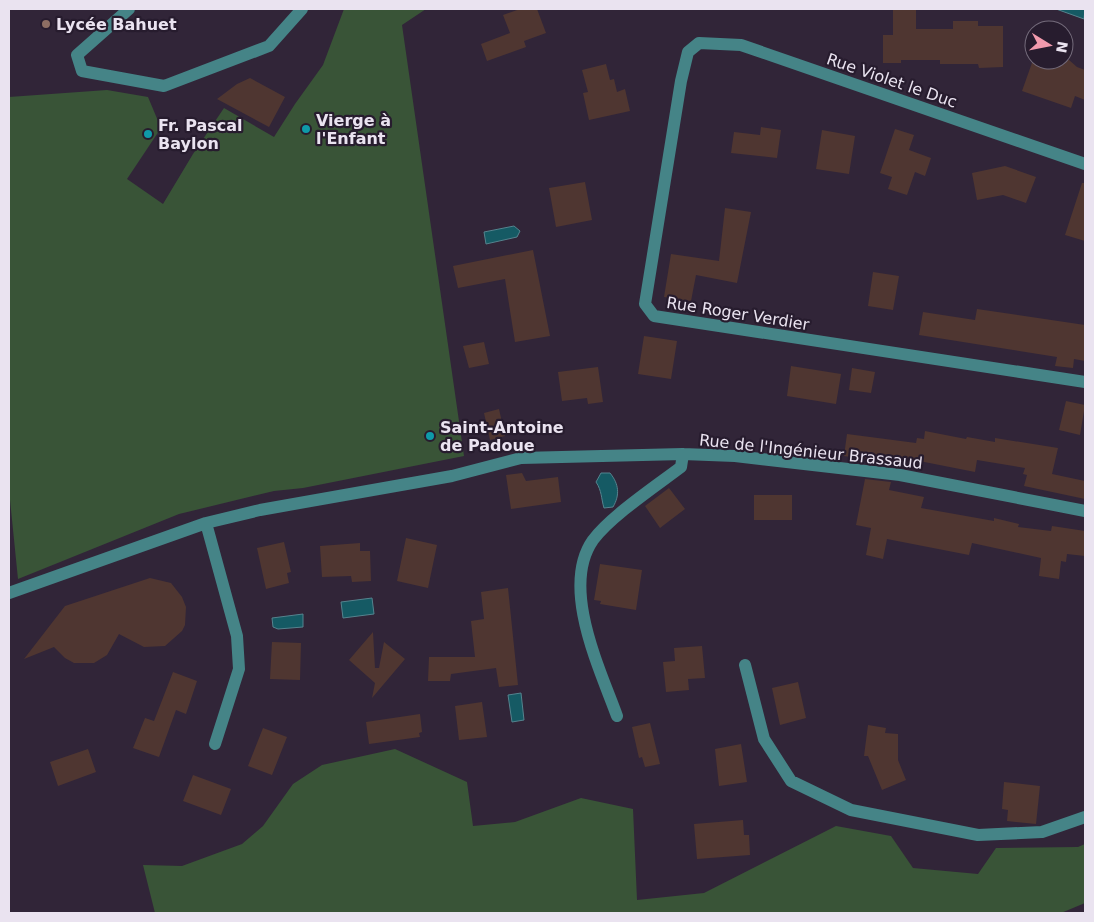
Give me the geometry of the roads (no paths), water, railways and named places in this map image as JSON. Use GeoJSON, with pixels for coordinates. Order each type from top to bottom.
{"type":"FeatureCollection","features":[{"type":"Feature","properties":{"kind":"street"},"geometry":{"type":"LineString","coordinates":[[129,9],[77,55],[82,71],[164,86],[269,46],[302,9]]}},
{"type":"Feature","properties":{"kind":"street","name":"Rue Violet le Duc"},"geometry":{"type":"LineString","coordinates":[[688,52],[699,43],[741,45],[1085,164]]}},
{"type":"Feature","properties":{"kind":"street","name":"Rue Roger Verdier"},"geometry":{"type":"LineString","coordinates":[[688,52],[681,81],[645,304],[654,316],[1085,382]]}},
{"type":"Feature","properties":{"kind":"street"},"geometry":{"type":"LineString","coordinates":[[617,716],[588,633],[580,592],[583,564],[592,541],[605,526],[681,466],[684,454]]}},
{"type":"Feature","properties":{"kind":"street","name":"Rue de l'Ingénieur Brassaud"},"geometry":{"type":"LineString","coordinates":[[9,593],[206,523],[260,510],[452,476],[521,458],[684,454],[735,456],[900,475],[1085,511]]}},
{"type":"Feature","properties":{"kind":"street"},"geometry":{"type":"LineString","coordinates":[[206,523],[237,636],[239,669],[215,744]]}},
{"type":"Feature","properties":{"kind":"street"},"geometry":{"type":"LineString","coordinates":[[746,665],[764,739],[791,781],[851,810],[978,835],[1042,832],[1085,817]]}},
{"type":"Feature","properties":{"kind":"place","name":"Lycée Bahuet"},"geometry":{"type":"Point","coordinates":[46,24]}},
{"type":"Feature","properties":{"kind":"place","name":"Vierge à l'Enfant"},"geometry":{"type":"Point","coordinates":[306,129]}},
{"type":"Feature","properties":{"kind":"place","name":"Fr. Pascal Baylon"},"geometry":{"type":"Point","coordinates":[148,134]}},
{"type":"Feature","properties":{"kind":"place","name":"Saint-Antoine de Padoue"},"geometry":{"type":"Point","coordinates":[430,436]}}]}
